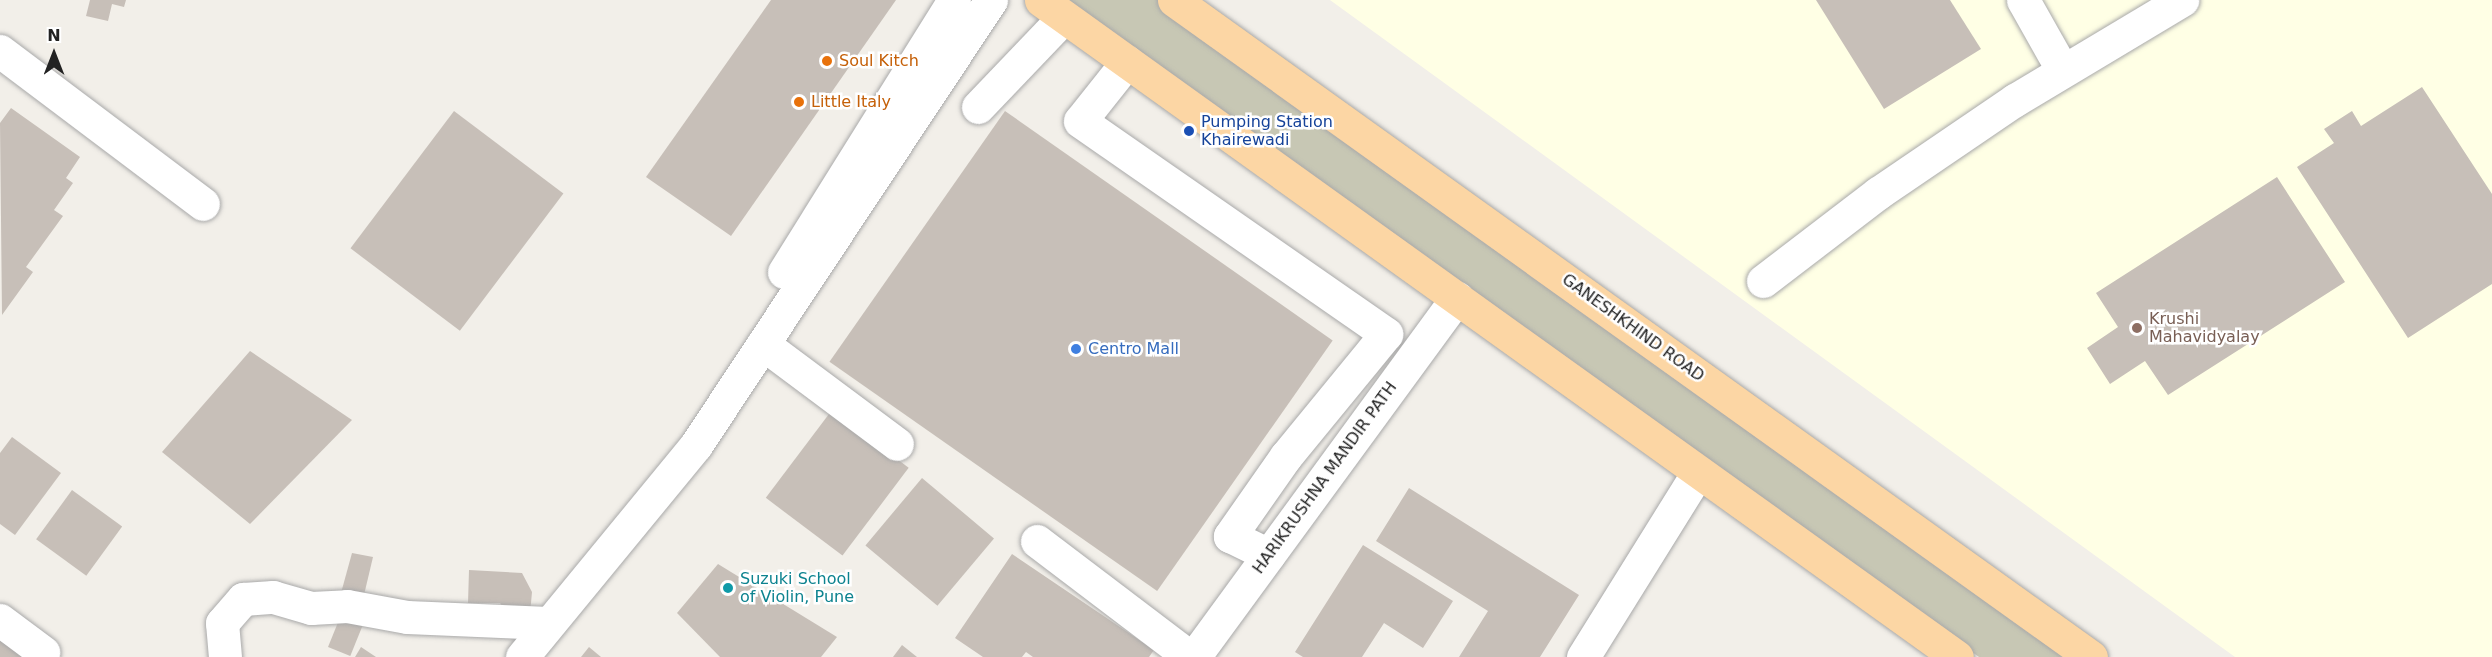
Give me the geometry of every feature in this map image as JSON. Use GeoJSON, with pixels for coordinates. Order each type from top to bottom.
{"type":"FeatureCollection","features":[{"type":"Feature","properties":{"kind":"main road","name":"GANESHKHIND ROAD"},"geometry":{"type":"LineString","coordinates":[[1174,0],[2091,657]]}},
{"type":"Feature","properties":{"kind":"main road"},"geometry":{"type":"LineString","coordinates":[[1052,8],[1698,472],[1940,652]]}},
{"type":"Feature","properties":{"kind":"street"},"geometry":{"type":"LineString","coordinates":[[784,272],[954,0]]}},
{"type":"Feature","properties":{"kind":"street"},"geometry":{"type":"LineString","coordinates":[[522,657],[696,445],[991,0]]}},
{"type":"Feature","properties":{"kind":"street"},"geometry":{"type":"LineString","coordinates":[[2023,0],[2063,71]]}},
{"type":"Feature","properties":{"kind":"street"},"geometry":{"type":"LineString","coordinates":[[1763,281],[1878,194],[2063,71],[2182,0]]}},
{"type":"Feature","properties":{"kind":"street"},"geometry":{"type":"LineString","coordinates":[[978,107],[1052,8]]}},
{"type":"Feature","properties":{"kind":"street"},"geometry":{"type":"LineString","coordinates":[[0,51],[203,204]]}},
{"type":"Feature","properties":{"kind":"street"},"geometry":{"type":"LineString","coordinates":[[1126,62],[1080,121],[1386,334],[1286,456],[1230,536],[1269,555]]}},
{"type":"Feature","properties":{"kind":"street","name":"HARIKRUSHNA MANDIR PATH"},"geometry":{"type":"LineString","coordinates":[[1192,657],[1457,298]]}},
{"type":"Feature","properties":{"kind":"street"},"geometry":{"type":"LineString","coordinates":[[763,344],[897,444]]}},
{"type":"Feature","properties":{"kind":"street"},"geometry":{"type":"LineString","coordinates":[[1583,657],[1698,472]]}},
{"type":"Feature","properties":{"kind":"street"},"geometry":{"type":"LineString","coordinates":[[1037,541],[1192,657]]}},
{"type":"Feature","properties":{"kind":"street"},"geometry":{"type":"LineString","coordinates":[[225,657],[222,623],[243,599],[273,597],[311,608],[347,606],[407,617],[548,623]]}},
{"type":"Feature","properties":{"kind":"street"},"geometry":{"type":"LineString","coordinates":[[0,620],[43,652]]}},
{"type":"Feature","properties":{"kind":"shaded area"},"geometry":{"type":"Polygon","coordinates":[[[1067,0],[1160,0],[2070,657],[1979,657],[1067,0]]]}},
{"type":"Feature","properties":{"kind":"shaded area","name":"Krushi Mahavidyalay"},"geometry":{"type":"Polygon","coordinates":[[[1330,0],[2492,0],[2492,657],[2235,657],[1330,0]]]}},
{"type":"Feature","properties":{"kind":"building"},"geometry":{"type":"Polygon","coordinates":[[[90,0],[126,0],[124,7],[112,4],[108,21],[86,16],[90,0]]]}},
{"type":"Feature","properties":{"kind":"building"},"geometry":{"type":"Polygon","coordinates":[[[771,0],[896,0],[731,236],[646,177],[771,0]]]}},
{"type":"Feature","properties":{"kind":"building"},"geometry":{"type":"Polygon","coordinates":[[[1816,0],[1950,0],[1981,49],[1884,109],[1816,0]]]}},
{"type":"Feature","properties":{"kind":"building"},"geometry":{"type":"Polygon","coordinates":[[[2422,87],[2492,194],[2492,284],[2408,338],[2297,167],[2334,143],[2324,129],[2352,111],[2361,126],[2422,87]]]}},
{"type":"Feature","properties":{"kind":"building"},"geometry":{"type":"Polygon","coordinates":[[[11,108],[80,157],[66,178],[73,183],[54,210],[63,216],[26,267],[33,272],[2,315],[0,123],[11,108]]]}},
{"type":"Feature","properties":{"kind":"building"},"geometry":{"type":"Polygon","coordinates":[[[454,111],[563,193],[460,331],[350,248],[454,111]]]}},
{"type":"Feature","properties":{"kind":"building","name":"Centro Mall"},"geometry":{"type":"Polygon","coordinates":[[[1005,111],[1333,340],[1157,591],[829,362],[1005,111]]]}},
{"type":"Feature","properties":{"kind":"building"},"geometry":{"type":"Polygon","coordinates":[[[2277,177],[2345,282],[2168,395],[2145,361],[2110,384],[2087,348],[2118,327],[2096,293],[2277,177]]]}},
{"type":"Feature","properties":{"kind":"building"},"geometry":{"type":"Polygon","coordinates":[[[250,351],[352,420],[250,524],[162,452],[250,351]]]}},
{"type":"Feature","properties":{"kind":"building"},"geometry":{"type":"Polygon","coordinates":[[[832,410],[909,468],[842,556],[766,498],[832,410]]]}},
{"type":"Feature","properties":{"kind":"building"},"geometry":{"type":"Polygon","coordinates":[[[12,437],[61,473],[15,535],[0,524],[0,453],[12,437]]]}},
{"type":"Feature","properties":{"kind":"building"},"geometry":{"type":"Polygon","coordinates":[[[922,478],[994,538],[937,606],[865,545],[922,478]]]}},
{"type":"Feature","properties":{"kind":"building"},"geometry":{"type":"Polygon","coordinates":[[[1409,488],[1579,595],[1540,657],[1459,657],[1488,611],[1376,541],[1409,488]]]}},
{"type":"Feature","properties":{"kind":"building"},"geometry":{"type":"Polygon","coordinates":[[[72,490],[122,526],[86,576],[36,539],[72,490]]]}},
{"type":"Feature","properties":{"kind":"building"},"geometry":{"type":"Polygon","coordinates":[[[1363,545],[1453,601],[1423,648],[1384,623],[1362,657],[1303,657],[1295,652],[1363,545]]]}},
{"type":"Feature","properties":{"kind":"building"},"geometry":{"type":"Polygon","coordinates":[[[352,553],[373,557],[364,595],[341,593],[352,553]]]}},
{"type":"Feature","properties":{"kind":"building"},"geometry":{"type":"Polygon","coordinates":[[[1012,554],[1154,650],[1149,657],[1033,657],[1026,652],[1022,657],[983,657],[955,638],[1012,554]]]}},
{"type":"Feature","properties":{"kind":"building","name":"Suzuki School of Violin, Pune"},"geometry":{"type":"Polygon","coordinates":[[[718,564],[837,637],[821,657],[720,657],[677,613],[718,564]]]}},
{"type":"Feature","properties":{"kind":"building"},"geometry":{"type":"Polygon","coordinates":[[[469,570],[522,573],[532,592],[530,614],[507,612],[500,603],[468,603],[469,570]]]}},
{"type":"Feature","properties":{"kind":"building"},"geometry":{"type":"Polygon","coordinates":[[[343,610],[365,619],[350,656],[328,647],[343,610]]]}},
{"type":"Feature","properties":{"kind":"building"},"geometry":{"type":"Polygon","coordinates":[[[0,633],[32,657],[0,657],[0,633]]]}},
{"type":"Feature","properties":{"kind":"building"},"geometry":{"type":"Polygon","coordinates":[[[902,645],[917,657],[893,657],[902,645]]]}},
{"type":"Feature","properties":{"kind":"building"},"geometry":{"type":"Polygon","coordinates":[[[361,647],[376,657],[355,657],[361,647]]]}},
{"type":"Feature","properties":{"kind":"building"},"geometry":{"type":"Polygon","coordinates":[[[589,647],[601,657],[581,657],[589,647]]]}},
{"type":"Feature","properties":{"kind":"place","name":"Soul Kitch"},"geometry":{"type":"Point","coordinates":[827,61]}},
{"type":"Feature","properties":{"kind":"place","name":"Little Italy"},"geometry":{"type":"Point","coordinates":[799,102]}},
{"type":"Feature","properties":{"kind":"place","name":"Pumping Station Khairewadi"},"geometry":{"type":"Point","coordinates":[1189,131]}},
{"type":"Feature","properties":{"kind":"place","name":"Krushi Mahavidyalay"},"geometry":{"type":"Point","coordinates":[2137,328]}},
{"type":"Feature","properties":{"kind":"place","name":"Centro Mall"},"geometry":{"type":"Point","coordinates":[1076,349]}},
{"type":"Feature","properties":{"kind":"place","name":"Suzuki School of Violin, Pune"},"geometry":{"type":"Point","coordinates":[728,588]}}]}
